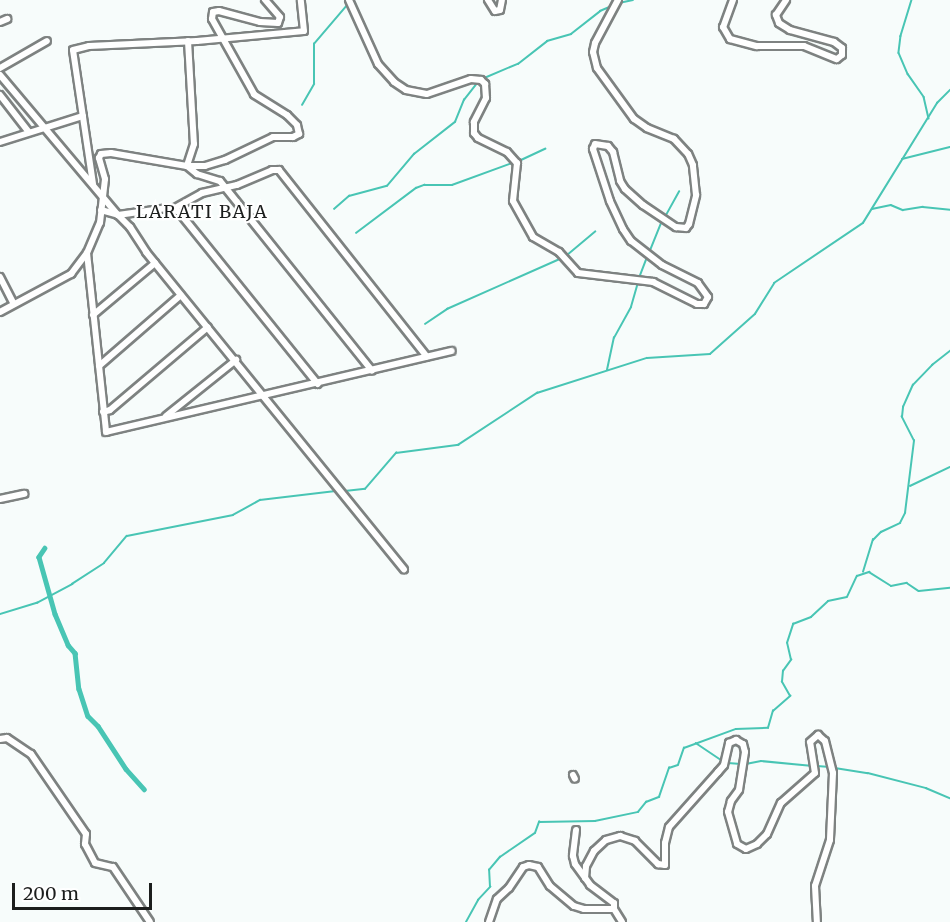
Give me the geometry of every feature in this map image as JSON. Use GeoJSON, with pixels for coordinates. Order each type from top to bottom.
{"type":"FeatureCollection","features":[{"type":"Feature","properties":{"kind":"street"},"geometry":{"type":"LineString","coordinates":[[0,312],[71,274],[87,253],[98,230],[105,174],[99,158],[105,152],[187,166],[214,164],[273,137],[293,137],[298,134],[297,125],[287,115],[254,94],[212,19],[215,11],[260,22],[278,23],[280,17],[265,0]]}},
{"type":"Feature","properties":{"kind":"street"},"geometry":{"type":"LineString","coordinates":[[93,184],[73,50],[89,46],[188,41],[304,31],[301,0]]}},
{"type":"Feature","properties":{"kind":"street"},"geometry":{"type":"LineString","coordinates":[[349,0],[378,64],[394,82],[406,90],[427,94],[471,79],[481,80],[485,84],[486,98],[474,122],[474,133],[478,138],[507,152],[517,163],[513,201],[519,217],[533,237],[560,252],[578,273],[653,282],[697,304],[704,304],[708,297],[698,283],[662,265],[636,245],[623,229],[610,201],[593,149],[595,144],[608,146],[613,152],[620,181],[643,205],[676,227],[686,228],[696,195],[693,165],[688,154],[674,139],[647,128],[634,119],[597,68],[593,52],[595,43],[618,0]]}},
{"type":"Feature","properties":{"kind":"street"},"geometry":{"type":"LineString","coordinates":[[488,0],[495,11],[500,10],[502,0]]}},
{"type":"Feature","properties":{"kind":"street"},"geometry":{"type":"LineString","coordinates":[[733,0],[723,27],[730,39],[757,46],[804,46],[837,59],[842,56],[842,48],[834,42],[790,30],[779,24],[776,15],[786,0]]}},
{"type":"Feature","properties":{"kind":"street"},"geometry":{"type":"LineString","coordinates":[[0,22],[7,19]]}},
{"type":"Feature","properties":{"kind":"street"},"geometry":{"type":"LineString","coordinates":[[0,68],[47,41]]}},
{"type":"Feature","properties":{"kind":"street"},"geometry":{"type":"LineString","coordinates":[[187,166],[194,144],[188,41]]}},
{"type":"Feature","properties":{"kind":"street"},"geometry":{"type":"LineString","coordinates":[[0,75],[140,239],[155,263],[404,569]]}},
{"type":"Feature","properties":{"kind":"street"},"geometry":{"type":"LineString","coordinates":[[0,95],[28,131]]}},
{"type":"Feature","properties":{"kind":"street"},"geometry":{"type":"LineString","coordinates":[[0,142],[28,131],[83,116]]}},
{"type":"Feature","properties":{"kind":"street"},"geometry":{"type":"LineString","coordinates":[[187,166],[197,174],[216,178],[225,186],[372,371]]}},
{"type":"Feature","properties":{"kind":"street"},"geometry":{"type":"LineString","coordinates":[[101,210],[118,215],[173,209],[202,193],[237,185],[272,170],[279,170],[428,357]]}},
{"type":"Feature","properties":{"kind":"street"},"geometry":{"type":"LineString","coordinates":[[173,209],[179,212],[318,384]]}},
{"type":"Feature","properties":{"kind":"street"},"geometry":{"type":"LineString","coordinates":[[87,253],[106,432],[452,351]]}},
{"type":"Feature","properties":{"kind":"street"},"geometry":{"type":"LineString","coordinates":[[93,315],[155,263]]}},
{"type":"Feature","properties":{"kind":"street"},"geometry":{"type":"LineString","coordinates":[[0,277],[14,304]]}},
{"type":"Feature","properties":{"kind":"street"},"geometry":{"type":"LineString","coordinates":[[99,366],[182,295]]}},
{"type":"Feature","properties":{"kind":"street"},"geometry":{"type":"LineString","coordinates":[[104,412],[110,410],[208,327]]}},
{"type":"Feature","properties":{"kind":"street"},"geometry":{"type":"LineString","coordinates":[[164,418],[236,360]]}},
{"type":"Feature","properties":{"kind":"street"},"geometry":{"type":"LineString","coordinates":[[0,499],[24,494]]}},
{"type":"Feature","properties":{"kind":"street"},"geometry":{"type":"LineString","coordinates":[[585,878],[586,866],[594,851],[606,840],[620,836],[635,841],[658,864],[665,865],[665,843],[669,827],[724,765],[729,743],[736,740],[743,744],[745,752],[739,790],[731,801],[728,812],[736,844],[746,849],[757,844],[767,834],[781,803],[815,773],[810,742],[818,735],[825,741],[833,773],[830,785],[830,840],[815,886],[817,922]]}},
{"type":"Feature","properties":{"kind":"street"},"geometry":{"type":"LineString","coordinates":[[0,738],[8,738],[31,754],[86,834],[85,844],[95,863],[113,867],[150,922]]}},
{"type":"Feature","properties":{"kind":"street"},"geometry":{"type":"LineString","coordinates":[[576,830],[573,856],[585,878],[614,903],[614,909],[622,922]]}},
{"type":"Feature","properties":{"kind":"street"},"geometry":{"type":"LineString","coordinates":[[489,922],[497,899],[509,888],[524,867],[529,865],[538,867],[550,886],[574,906],[584,909],[614,909]]}},
{"type":"Feature","properties":{"kind":"waterway"},"geometry":{"type":"LineString","coordinates":[[619,3],[633,0]]}},
{"type":"Feature","properties":{"kind":"waterway"},"geometry":{"type":"LineString","coordinates":[[912,0],[901,36],[899,53],[908,74],[924,97],[929,118]]}},
{"type":"Feature","properties":{"kind":"waterway"},"geometry":{"type":"LineString","coordinates":[[302,105],[314,84],[314,44],[349,3]]}},
{"type":"Feature","properties":{"kind":"waterway"},"geometry":{"type":"LineString","coordinates":[[482,79],[518,64],[547,41],[571,34],[600,11],[612,6]]}},
{"type":"Feature","properties":{"kind":"waterway"},"geometry":{"type":"LineString","coordinates":[[334,209],[349,196],[387,186],[414,154],[455,122],[464,100],[478,82]]}},
{"type":"Feature","properties":{"kind":"waterway"},"geometry":{"type":"LineString","coordinates":[[345,491],[365,489],[396,453],[458,445],[537,393],[647,358],[710,354],[755,314],[774,283],[863,223],[937,103],[950,90]]}},
{"type":"Feature","properties":{"kind":"waterway"},"geometry":{"type":"LineString","coordinates":[[902,159],[950,147]]}},
{"type":"Feature","properties":{"kind":"waterway"},"geometry":{"type":"LineString","coordinates":[[519,161],[545,149]]}},
{"type":"Feature","properties":{"kind":"waterway"},"geometry":{"type":"LineString","coordinates":[[356,233],[416,188],[424,185],[452,185],[515,162]]}},
{"type":"Feature","properties":{"kind":"waterway"},"geometry":{"type":"LineString","coordinates":[[665,217],[679,192]]}},
{"type":"Feature","properties":{"kind":"waterway"},"geometry":{"type":"LineString","coordinates":[[872,209],[891,205],[903,210],[923,207],[950,210]]}},
{"type":"Feature","properties":{"kind":"waterway"},"geometry":{"type":"LineString","coordinates":[[649,253],[662,221]]}},
{"type":"Feature","properties":{"kind":"waterway"},"geometry":{"type":"LineString","coordinates":[[566,256],[595,232]]}},
{"type":"Feature","properties":{"kind":"waterway"},"geometry":{"type":"LineString","coordinates":[[639,278],[647,257]]}},
{"type":"Feature","properties":{"kind":"waterway"},"geometry":{"type":"LineString","coordinates":[[425,324],[447,309],[562,258]]}},
{"type":"Feature","properties":{"kind":"waterway"},"geometry":{"type":"LineString","coordinates":[[607,370],[614,338],[631,307],[638,282]]}},
{"type":"Feature","properties":{"kind":"waterway"},"geometry":{"type":"LineString","coordinates":[[863,572],[873,540],[881,532],[900,523],[905,513],[914,441],[902,417],[903,407],[913,385],[932,365],[950,351]]}},
{"type":"Feature","properties":{"kind":"waterway"},"geometry":{"type":"LineString","coordinates":[[910,486],[950,467]]}},
{"type":"Feature","properties":{"kind":"waterway"},"geometry":{"type":"LineString","coordinates":[[0,614],[37,603],[72,584],[104,563],[127,536],[233,515],[260,500],[337,491]]}},
{"type":"Feature","properties":{"kind":"waterway"},"geometry":{"type":"LineString","coordinates":[[45,548],[39,557],[55,614],[68,645],[75,653],[79,689],[88,716],[98,726],[126,769],[144,789]]}},
{"type":"Feature","properties":{"kind":"waterway"},"geometry":{"type":"LineString","coordinates":[[466,922],[478,900],[490,887],[489,870],[500,857],[535,833],[539,822],[595,821],[638,812],[646,802],[659,797],[669,768],[678,765],[684,748],[736,729],[768,728],[773,711],[790,696],[782,682],[783,671],[791,660],[787,643],[793,624],[811,617],[828,601],[847,597],[857,576],[869,572],[891,586],[907,583],[919,591],[950,588]]}},
{"type":"Feature","properties":{"kind":"waterway"},"geometry":{"type":"LineString","coordinates":[[696,743],[724,762]]}},
{"type":"Feature","properties":{"kind":"waterway"},"geometry":{"type":"LineString","coordinates":[[746,764],[761,761],[813,766]]}},
{"type":"Feature","properties":{"kind":"waterway"},"geometry":{"type":"LineString","coordinates":[[728,763],[741,764]]}},
{"type":"Feature","properties":{"kind":"waterway"},"geometry":{"type":"LineString","coordinates":[[817,766],[830,767]]}},
{"type":"Feature","properties":{"kind":"waterway"},"geometry":{"type":"LineString","coordinates":[[835,768],[868,773],[926,788],[950,798]]}},
{"type":"Feature","properties":{"kind":"district","name":"LARATI BAJA"},"geometry":{"type":"Point","coordinates":[202,212]}}]}
